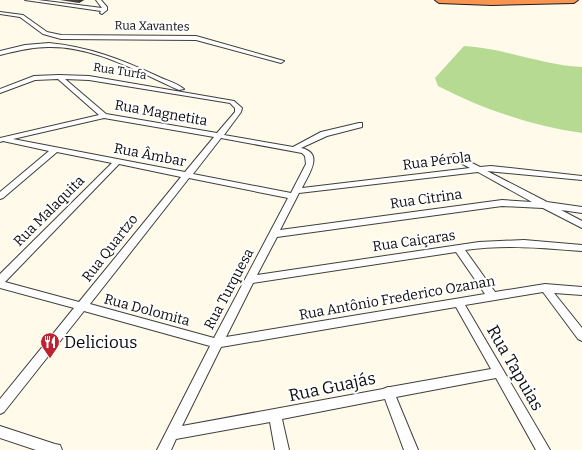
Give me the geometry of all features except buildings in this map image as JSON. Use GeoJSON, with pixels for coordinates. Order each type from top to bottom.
{"type":"FeatureCollection","features":[{"type":"Feature","properties":{"kind":"highway"},"geometry":{"type":"LineString","coordinates":[[439,0],[464,2],[574,0]]}},
{"type":"Feature","properties":{"kind":"highway"},"geometry":{"type":"LineString","coordinates":[[464,2],[480,0]]}},
{"type":"Feature","properties":{"kind":"highway"},"geometry":{"type":"LineString","coordinates":[[550,0],[574,0]]}},
{"type":"Feature","properties":{"kind":"street"},"geometry":{"type":"LineString","coordinates":[[27,0],[105,10]]}},
{"type":"Feature","properties":{"kind":"street"},"geometry":{"type":"LineString","coordinates":[[98,0],[105,7],[105,10]]}},
{"type":"Feature","properties":{"kind":"street"},"geometry":{"type":"LineString","coordinates":[[100,16],[105,10]]}},
{"type":"Feature","properties":{"kind":"street"},"geometry":{"type":"LineString","coordinates":[[0,13],[21,16],[45,33],[45,37],[28,46]]}},
{"type":"Feature","properties":{"kind":"street","name":"Rua Xavantes"},"geometry":{"type":"LineString","coordinates":[[45,33],[61,37],[196,38],[281,61]]}},
{"type":"Feature","properties":{"kind":"street"},"geometry":{"type":"LineString","coordinates":[[39,41],[61,37]]}},
{"type":"Feature","properties":{"kind":"street"},"geometry":{"type":"LineString","coordinates":[[0,53],[28,46],[58,44],[88,50],[193,94]]}},
{"type":"Feature","properties":{"kind":"street"},"geometry":{"type":"LineString","coordinates":[[0,48],[19,48]]}},
{"type":"Feature","properties":{"kind":"street"},"geometry":{"type":"LineString","coordinates":[[59,77],[104,116]]}},
{"type":"Feature","properties":{"kind":"street","name":"Rua Turfa"},"geometry":{"type":"LineString","coordinates":[[0,91],[34,78],[89,78],[193,94],[225,100],[237,105]]}},
{"type":"Feature","properties":{"kind":"street","name":"Rua Quartzo"},"geometry":{"type":"LineString","coordinates":[[0,408],[238,112],[239,108],[237,105]]}},
{"type":"Feature","properties":{"kind":"street","name":"Rua Magnetita"},"geometry":{"type":"LineString","coordinates":[[1,140],[104,116],[294,149]]}},
{"type":"Feature","properties":{"kind":"street"},"geometry":{"type":"LineString","coordinates":[[294,149],[324,134],[359,125]]}},
{"type":"Feature","properties":{"kind":"street","name":"Rua Âmbar"},"geometry":{"type":"LineString","coordinates":[[1,140],[56,149],[186,176],[294,194]]}},
{"type":"Feature","properties":{"kind":"street"},"geometry":{"type":"LineString","coordinates":[[0,196],[56,149]]}},
{"type":"Feature","properties":{"kind":"street","name":"Rua Turquesa"},"geometry":{"type":"LineString","coordinates":[[164,450],[217,343],[310,164],[311,159],[304,151],[294,149]]}},
{"type":"Feature","properties":{"kind":"street"},"geometry":{"type":"LineString","coordinates":[[454,156],[582,225]]}},
{"type":"Feature","properties":{"kind":"street","name":"Rua Malaquita"},"geometry":{"type":"LineString","coordinates":[[0,280],[117,162]]}},
{"type":"Feature","properties":{"kind":"street","name":"Rua Pérola"},"geometry":{"type":"LineString","coordinates":[[294,194],[477,169],[507,169],[582,178]]}},
{"type":"Feature","properties":{"kind":"street","name":"Rua Citrina"},"geometry":{"type":"LineString","coordinates":[[273,234],[502,203],[546,205],[582,210]]}},
{"type":"Feature","properties":{"kind":"street","name":"Rua Caiçaras"},"geometry":{"type":"LineString","coordinates":[[250,280],[479,245],[511,243],[582,248]]}},
{"type":"Feature","properties":{"kind":"street"},"geometry":{"type":"LineString","coordinates":[[459,249],[493,296]]}},
{"type":"Feature","properties":{"kind":"street","name":"Rua Dolomita"},"geometry":{"type":"LineString","coordinates":[[0,284],[217,343]]}},
{"type":"Feature","properties":{"kind":"street"},"geometry":{"type":"LineString","coordinates":[[545,288],[582,336]]}},
{"type":"Feature","properties":{"kind":"street","name":"Rua Antônio Frederico Ozanan"},"geometry":{"type":"LineString","coordinates":[[217,343],[545,288],[582,291]]}},
{"type":"Feature","properties":{"kind":"street","name":"Rua Tapuias"},"geometry":{"type":"LineString","coordinates":[[459,303],[543,450]]}},
{"type":"Feature","properties":{"kind":"street","name":"Rua Guajás"},"geometry":{"type":"LineString","coordinates":[[172,434],[275,416],[388,392],[498,373]]}},
{"type":"Feature","properties":{"kind":"street"},"geometry":{"type":"LineString","coordinates":[[388,392],[410,450]]}},
{"type":"Feature","properties":{"kind":"street"},"geometry":{"type":"LineString","coordinates":[[275,416],[282,450]]}},
{"type":"Feature","properties":{"kind":"street"},"geometry":{"type":"LineString","coordinates":[[0,432],[55,450]]}},
{"type":"Feature","properties":{"kind":"green space"},"geometry":{"type":"Polygon","coordinates":[[[464,46],[479,47],[567,66],[582,67],[582,133],[545,126],[508,116],[472,102],[438,86],[435,78],[464,46]]]}},
{"type":"Feature","properties":{"kind":"place","name":"Delicious"},"geometry":{"type":"Point","coordinates":[50,359]}}]}
